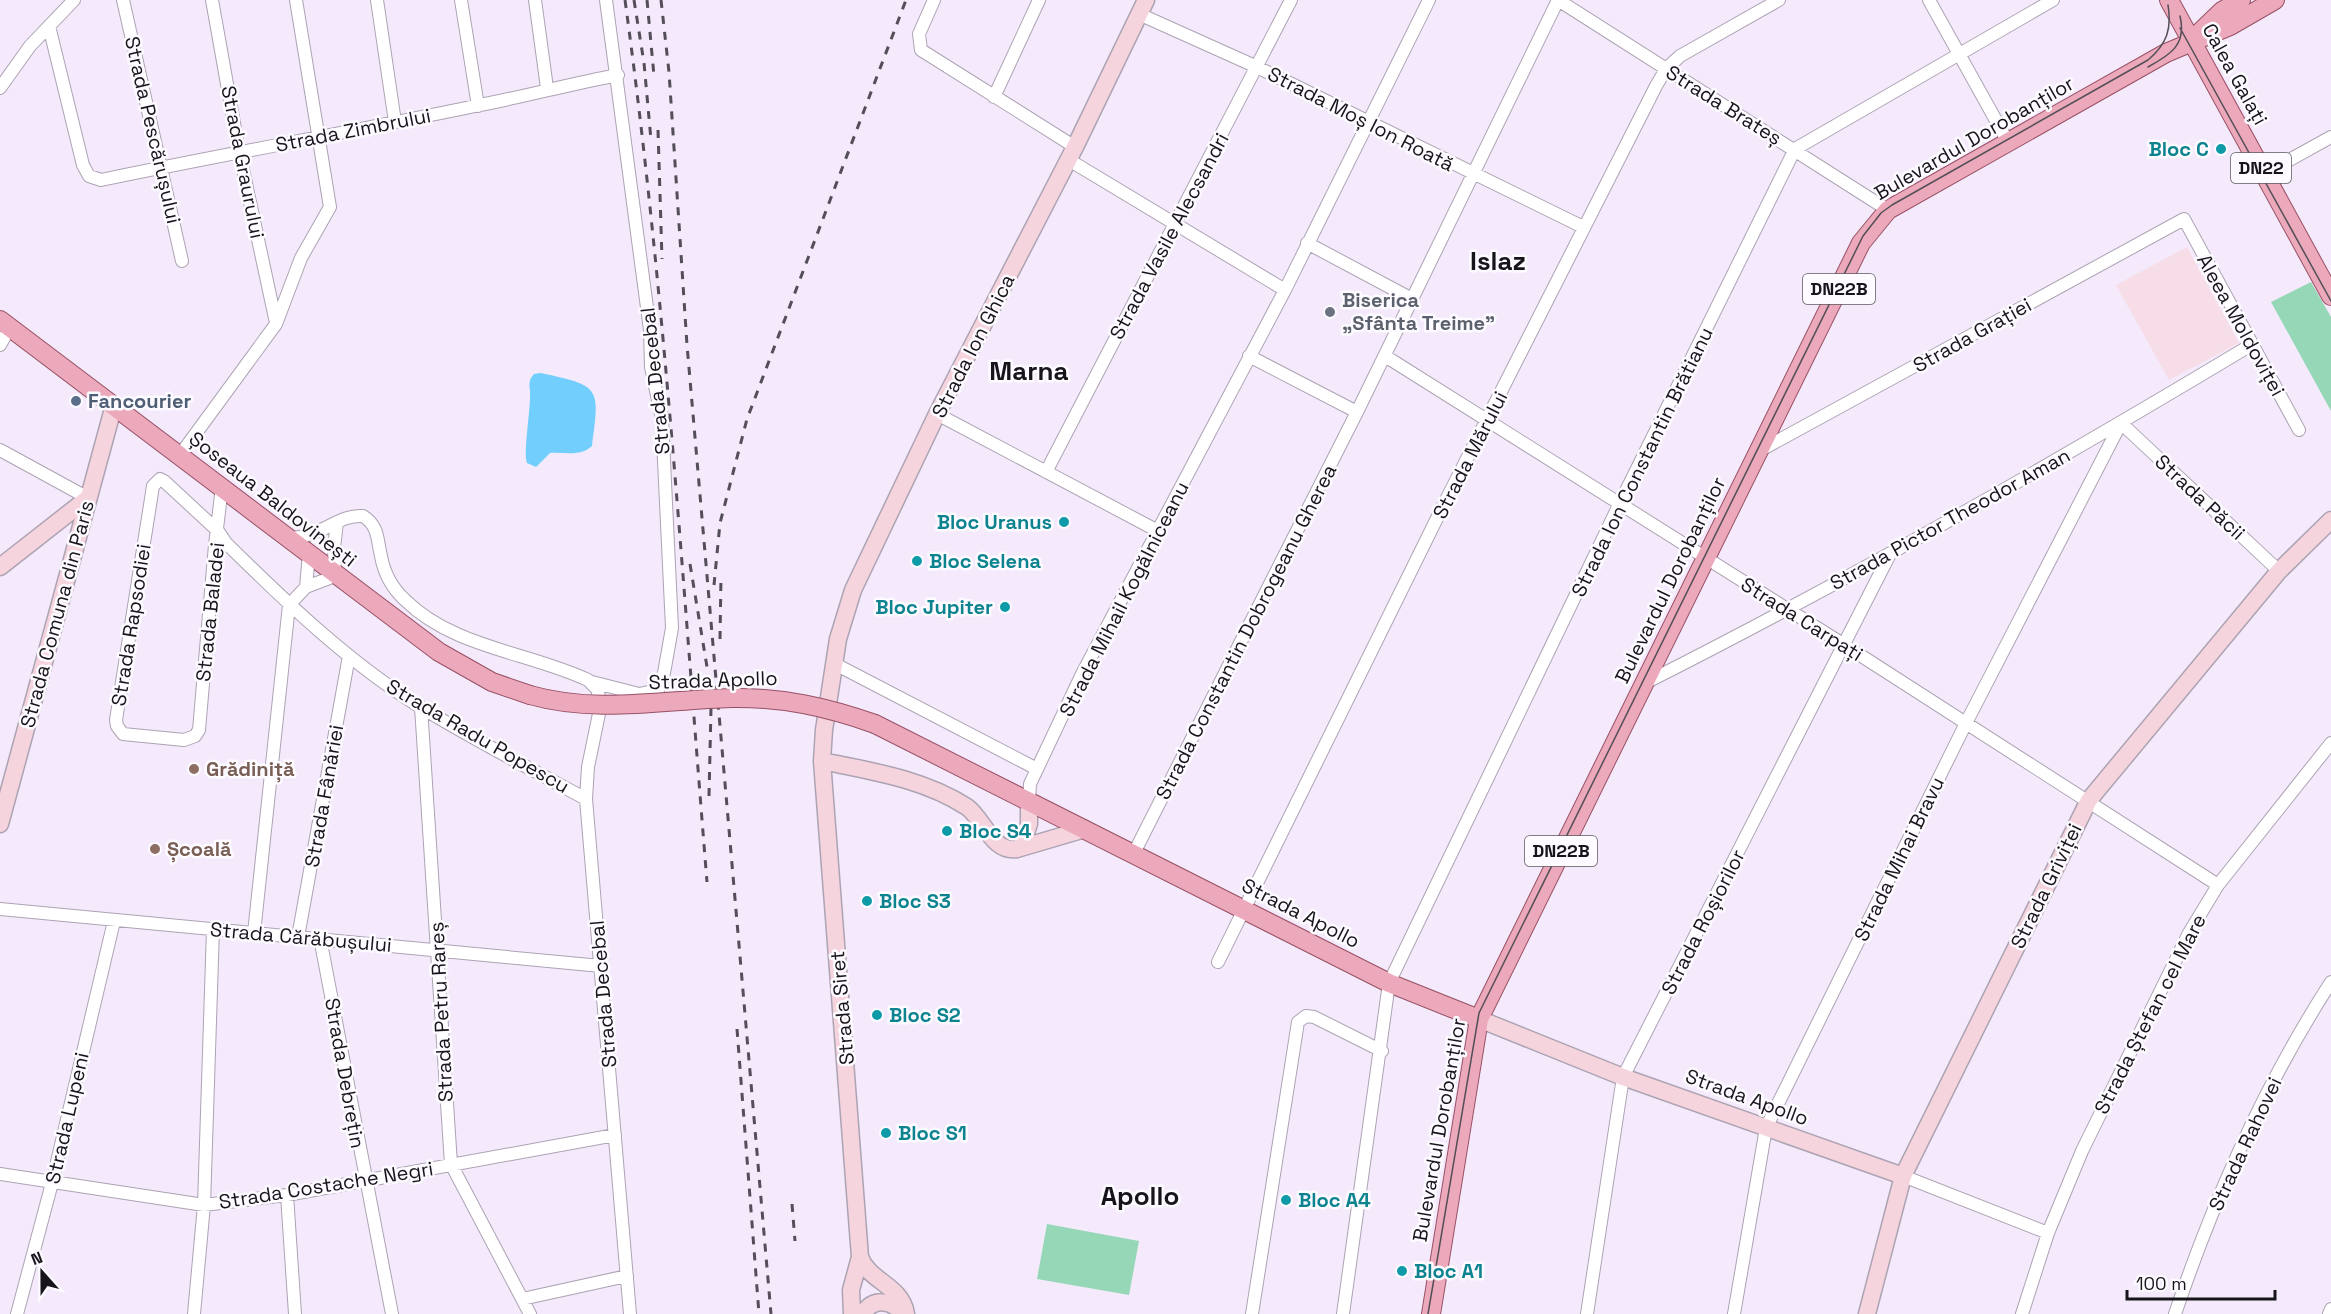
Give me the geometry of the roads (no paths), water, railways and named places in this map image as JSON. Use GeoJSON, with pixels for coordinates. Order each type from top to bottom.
{"type":"FeatureCollection","features":[{"type":"Feature","properties":{"kind":"main road","name":"Calea Galați"},"geometry":{"type":"LineString","coordinates":[[2169,0],[2331,296]]}},
{"type":"Feature","properties":{"kind":"main road","name":"Bulevardul Dorobanților"},"geometry":{"type":"LineString","coordinates":[[2191,40],[2222,11],[2241,0]]}},
{"type":"Feature","properties":{"kind":"main road","name":"Bulevardul Dorobanților"},"geometry":{"type":"LineString","coordinates":[[1431,1314],[1479,1018],[1862,243],[1888,210],[2191,40],[2230,26],[2275,0]]}},
{"type":"Feature","properties":{"kind":"main road","name":"Șoseaua Baldovinești"},"geometry":{"type":"LineString","coordinates":[[5,323],[289,538],[335,576],[447,657],[492,682],[530,695]]}},
{"type":"Feature","properties":{"kind":"main road","name":"Strada Apollo"},"geometry":{"type":"LineString","coordinates":[[530,695],[568,703],[599,705],[730,698],[774,699],[812,704],[875,724],[1389,983],[1479,1018]]}},
{"type":"Feature","properties":{"kind":"street"},"geometry":{"type":"LineString","coordinates":[[0,88],[30,46],[74,0]]}},
{"type":"Feature","properties":{"kind":"street","name":"Strada Pescărușului"},"geometry":{"type":"LineString","coordinates":[[123,0],[182,261]]}},
{"type":"Feature","properties":{"kind":"street","name":"Strada Graurului"},"geometry":{"type":"LineString","coordinates":[[212,0],[239,151],[276,324]]}},
{"type":"Feature","properties":{"kind":"street"},"geometry":{"type":"LineString","coordinates":[[180,455],[276,324],[301,258],[330,207],[296,0]]}},
{"type":"Feature","properties":{"kind":"street"},"geometry":{"type":"LineString","coordinates":[[377,0],[395,122]]}},
{"type":"Feature","properties":{"kind":"street"},"geometry":{"type":"LineString","coordinates":[[461,0],[478,106]]}},
{"type":"Feature","properties":{"kind":"street"},"geometry":{"type":"LineString","coordinates":[[535,0],[548,88]]}},
{"type":"Feature","properties":{"kind":"street","name":"Strada Decebal"},"geometry":{"type":"LineString","coordinates":[[289,538],[312,536],[337,522],[355,516],[370,520],[375,527],[381,556],[393,587],[425,616],[477,643],[588,680],[639,694],[658,690],[664,673],[672,628],[662,419],[651,367],[650,330],[618,75],[606,0]]}},
{"type":"Feature","properties":{"kind":"street"},"geometry":{"type":"LineString","coordinates":[[934,0],[919,34],[921,50],[994,97],[1072,154],[1176,223],[1284,290]]}},
{"type":"Feature","properties":{"kind":"street"},"geometry":{"type":"LineString","coordinates":[[994,97],[1039,0]]}},
{"type":"Feature","properties":{"kind":"street","name":"Strada Vasile Alecsandri"},"geometry":{"type":"LineString","coordinates":[[1046,472],[1291,0]]}},
{"type":"Feature","properties":{"kind":"street"},"geometry":{"type":"LineString","coordinates":[[1430,0],[1307,243],[1412,299],[1558,0]]}},
{"type":"Feature","properties":{"kind":"street","name":"Strada Brateș"},"geometry":{"type":"LineString","coordinates":[[1558,0],[1888,210]]}},
{"type":"Feature","properties":{"kind":"street","name":"Strada Mărului"},"geometry":{"type":"LineString","coordinates":[[1218,962],[1444,504],[1489,420],[1583,227],[1666,69],[1680,56],[1779,0]]}},
{"type":"Feature","properties":{"kind":"street"},"geometry":{"type":"LineString","coordinates":[[1929,0],[2008,142]]}},
{"type":"Feature","properties":{"kind":"street"},"geometry":{"type":"LineString","coordinates":[[1795,149],[2053,0]]}},
{"type":"Feature","properties":{"kind":"street","name":"Strada Moș Ion Roată"},"geometry":{"type":"LineString","coordinates":[[1142,7],[1367,123],[1583,227]]}},
{"type":"Feature","properties":{"kind":"street","name":"Strada Ion Ghica"},"geometry":{"type":"LineString","coordinates":[[828,701],[844,613],[853,590],[937,414],[1072,154],[1142,7]]}},
{"type":"Feature","properties":{"kind":"street","name":"Strada Zimbrului"},"geometry":{"type":"LineString","coordinates":[[49,26],[83,165],[89,176],[101,180],[239,151],[478,106],[548,88],[618,75]]}},
{"type":"Feature","properties":{"kind":"street"},"geometry":{"type":"LineString","coordinates":[[2264,174],[2331,137]]}},
{"type":"Feature","properties":{"kind":"street","name":"Strada Ion Constantin Brătianu"},"geometry":{"type":"LineString","coordinates":[[1343,1314],[1382,1051],[1389,983],[1620,503],[1795,149]]}},
{"type":"Feature","properties":{"kind":"street","name":"Strada Grației"},"geometry":{"type":"LineString","coordinates":[[1759,451],[2184,219]]}},
{"type":"Feature","properties":{"kind":"street","name":"Aleea Moldoviței"},"geometry":{"type":"LineString","coordinates":[[2184,219],[2299,430]]}},
{"type":"Feature","properties":{"kind":"street","name":"Strada Mihail Kogălniceanu"},"geometry":{"type":"LineString","coordinates":[[1021,847],[1029,824],[1029,787],[1037,769],[1083,674],[1307,243]]}},
{"type":"Feature","properties":{"kind":"street","name":"Strada Constantin Dobrogeanu Gherea"},"geometry":{"type":"LineString","coordinates":[[1134,853],[1412,299]]}},
{"type":"Feature","properties":{"kind":"street"},"geometry":{"type":"LineString","coordinates":[[0,345],[5,323]]}},
{"type":"Feature","properties":{"kind":"street","name":"Strada Pictor Theodor Aman"},"geometry":{"type":"LineString","coordinates":[[1643,684],[1890,554],[2121,423],[2251,345]]}},
{"type":"Feature","properties":{"kind":"street"},"geometry":{"type":"LineString","coordinates":[[1249,356],[1357,412]]}},
{"type":"Feature","properties":{"kind":"street","name":"Strada Carpați"},"geometry":{"type":"LineString","coordinates":[[1385,356],[1788,609],[2218,885]]}},
{"type":"Feature","properties":{"kind":"street","name":"Strada Comuna din Paris"},"geometry":{"type":"LineString","coordinates":[[0,824],[114,405]]}},
{"type":"Feature","properties":{"kind":"street"},"geometry":{"type":"LineString","coordinates":[[937,414],[1158,531]]}},
{"type":"Feature","properties":{"kind":"street","name":"Strada Păcii"},"geometry":{"type":"LineString","coordinates":[[2121,423],[2279,571]]}},
{"type":"Feature","properties":{"kind":"street","name":"Strada Mihai Bravu"},"geometry":{"type":"LineString","coordinates":[[1734,1314],[1766,1128],[1966,723],[2121,423]]}},
{"type":"Feature","properties":{"kind":"street"},"geometry":{"type":"LineString","coordinates":[[0,450],[88,498],[0,567]]}},
{"type":"Feature","properties":{"kind":"street","name":"Strada Radu Popescu"},"geometry":{"type":"LineString","coordinates":[[159,479],[164,481],[218,531],[226,543],[289,605],[349,656],[421,707],[586,799]]}},
{"type":"Feature","properties":{"kind":"street","name":"Strada Rapsodiei"},"geometry":{"type":"LineString","coordinates":[[159,479],[153,486],[117,726],[123,734],[129,736],[184,740],[195,736]]}},
{"type":"Feature","properties":{"kind":"street","name":"Strada Baladei"},"geometry":{"type":"LineString","coordinates":[[195,736],[199,730],[222,487]]}},
{"type":"Feature","properties":{"kind":"street","name":"Strada Griviței"},"geometry":{"type":"LineString","coordinates":[[1867,1314],[1902,1176],[2089,801],[2279,571],[2331,520]]}},
{"type":"Feature","properties":{"kind":"street"},"geometry":{"type":"LineString","coordinates":[[254,933],[289,605],[306,587],[335,576],[334,548],[337,522]]}},
{"type":"Feature","properties":{"kind":"street"},"geometry":{"type":"LineString","coordinates":[[306,587],[309,554]]}},
{"type":"Feature","properties":{"kind":"street","name":"Strada Roșiorilor"},"geometry":{"type":"LineString","coordinates":[[1587,1314],[1623,1077],[1846,646],[1890,554]]}},
{"type":"Feature","properties":{"kind":"street","name":"Strada Fânăriei"},"geometry":{"type":"LineString","coordinates":[[298,937],[349,656]]}},
{"type":"Feature","properties":{"kind":"street"},"geometry":{"type":"LineString","coordinates":[[835,664],[1037,769]]}},
{"type":"Feature","properties":{"kind":"street","name":"Strada Decebal"},"geometry":{"type":"LineString","coordinates":[[588,680],[597,689],[601,704],[588,767],[586,799],[630,1314]]}},
{"type":"Feature","properties":{"kind":"street","name":"Strada Siret"},"geometry":{"type":"LineString","coordinates":[[828,701],[822,761],[860,1257],[851,1290],[852,1314]]}},
{"type":"Feature","properties":{"kind":"street","name":"Strada Petru Rareș"},"geometry":{"type":"LineString","coordinates":[[421,707],[439,949],[442,1053],[451,1164],[530,1314]]}},
{"type":"Feature","properties":{"kind":"street","name":"Strada Ștefan cel Mare"},"geometry":{"type":"LineString","coordinates":[[2022,1314],[2048,1233],[2082,1152],[2169,971],[2218,885],[2331,743]]}},
{"type":"Feature","properties":{"kind":"street"},"geometry":{"type":"LineString","coordinates":[[822,761],[894,776],[932,789],[973,812],[998,844],[1007,849],[1086,829]]}},
{"type":"Feature","properties":{"kind":"street","name":"Strada Cărăbușului"},"geometry":{"type":"LineString","coordinates":[[0,909],[601,966]]}},
{"type":"Feature","properties":{"kind":"street","name":"Strada Lupeni"},"geometry":{"type":"LineString","coordinates":[[17,1314],[52,1183],[114,921]]}},
{"type":"Feature","properties":{"kind":"street"},"geometry":{"type":"LineString","coordinates":[[194,1314],[204,1205],[213,929]]}},
{"type":"Feature","properties":{"kind":"street","name":"Strada Debrețin"},"geometry":{"type":"LineString","coordinates":[[320,939],[364,1179],[392,1314]]}},
{"type":"Feature","properties":{"kind":"street","name":"Strada Rahovei"},"geometry":{"type":"LineString","coordinates":[[2175,1314],[2221,1194],[2260,1110],[2289,1052],[2331,982]]}},
{"type":"Feature","properties":{"kind":"street"},"geometry":{"type":"LineString","coordinates":[[1252,1314],[1298,1022],[1306,1016],[1314,1017],[1382,1051]]}},
{"type":"Feature","properties":{"kind":"street","name":"Strada Apollo"},"geometry":{"type":"LineString","coordinates":[[1479,1018],[1623,1077],[1902,1176],[2048,1233]]}},
{"type":"Feature","properties":{"kind":"street","name":"Strada Costache Negri"},"geometry":{"type":"LineString","coordinates":[[0,1174],[204,1205],[287,1195],[364,1179],[615,1135]]}},
{"type":"Feature","properties":{"kind":"street"},"geometry":{"type":"LineString","coordinates":[[287,1195],[295,1314]]}},
{"type":"Feature","properties":{"kind":"street"},"geometry":{"type":"LineString","coordinates":[[860,1257],[869,1272],[899,1295],[905,1314]]}},
{"type":"Feature","properties":{"kind":"street"},"geometry":{"type":"LineString","coordinates":[[522,1299],[627,1276]]}},
{"type":"Feature","properties":{"kind":"street"},"geometry":{"type":"LineString","coordinates":[[863,1314],[872,1304],[884,1302],[895,1306],[905,1314]]}},
{"type":"Feature","properties":{"kind":"street"},"geometry":{"type":"LineString","coordinates":[[2329,1314],[2331,1310]]}},
{"type":"Feature","properties":{"kind":"water"},"geometry":{"type":"Polygon","coordinates":[[[541,373],[586,386],[592,392],[596,412],[592,446],[577,453],[550,453],[536,467],[527,463],[526,450],[530,382],[534,374],[541,373]]]}},
{"type":"Feature","properties":{"kind":"tram line"},"geometry":{"type":"LineString","coordinates":[[1428,1314],[1479,1013],[1863,236],[1881,213],[1892,205],[2148,60],[2160,48],[2167,36],[2168,5]]}},
{"type":"Feature","properties":{"kind":"tram line"},"geometry":{"type":"LineString","coordinates":[[2148,67],[2170,53],[2179,42],[2182,26],[2180,16]]}},
{"type":"Feature","properties":{"kind":"tram line"},"geometry":{"type":"LineString","coordinates":[[2180,28],[2331,301]]}},
{"type":"Feature","properties":{"kind":"railway"},"geometry":{"type":"LineString","coordinates":[[625,0],[662,330],[707,882]]}},
{"type":"Feature","properties":{"kind":"railway"},"geometry":{"type":"LineString","coordinates":[[634,0],[644,63],[651,140]]}},
{"type":"Feature","properties":{"kind":"railway"},"geometry":{"type":"LineString","coordinates":[[647,0],[654,76]]}},
{"type":"Feature","properties":{"kind":"railway"},"geometry":{"type":"LineString","coordinates":[[661,0],[669,72],[687,345],[771,1314]]}},
{"type":"Feature","properties":{"kind":"railway"},"geometry":{"type":"LineString","coordinates":[[714,585],[720,523],[747,419],[906,0]]}},
{"type":"Feature","properties":{"kind":"railway"},"geometry":{"type":"LineString","coordinates":[[658,130],[662,259]]}},
{"type":"Feature","properties":{"kind":"railway"},"geometry":{"type":"LineString","coordinates":[[690,564],[708,673]]}},
{"type":"Feature","properties":{"kind":"railway"},"geometry":{"type":"LineString","coordinates":[[720,639],[721,576]]}},
{"type":"Feature","properties":{"kind":"railway"},"geometry":{"type":"LineString","coordinates":[[709,796],[711,708]]}},
{"type":"Feature","properties":{"kind":"railway"},"geometry":{"type":"LineString","coordinates":[[737,1029],[759,1314]]}},
{"type":"Feature","properties":{"kind":"railway"},"geometry":{"type":"LineString","coordinates":[[792,1204],[795,1241]]}},
{"type":"Feature","properties":{"kind":"place","name":"Bloc C"},"geometry":{"type":"Point","coordinates":[2221,149]}},
{"type":"Feature","properties":{"kind":"place","name":"Biserica „Sfânta Treime\""},"geometry":{"type":"Point","coordinates":[1330,312]}},
{"type":"Feature","properties":{"kind":"place","name":"Fancourier"},"geometry":{"type":"Point","coordinates":[76,401]}},
{"type":"Feature","properties":{"kind":"place","name":"Bloc Uranus"},"geometry":{"type":"Point","coordinates":[1064,522]}},
{"type":"Feature","properties":{"kind":"place","name":"Bloc Selena"},"geometry":{"type":"Point","coordinates":[917,561]}},
{"type":"Feature","properties":{"kind":"place","name":"Bloc Jupiter"},"geometry":{"type":"Point","coordinates":[1005,607]}},
{"type":"Feature","properties":{"kind":"place","name":"Grădiniță"},"geometry":{"type":"Point","coordinates":[194,769]}},
{"type":"Feature","properties":{"kind":"place","name":"Bloc S4"},"geometry":{"type":"Point","coordinates":[947,831]}},
{"type":"Feature","properties":{"kind":"place","name":"Școală"},"geometry":{"type":"Point","coordinates":[155,849]}},
{"type":"Feature","properties":{"kind":"place","name":"Bloc S3"},"geometry":{"type":"Point","coordinates":[867,901]}},
{"type":"Feature","properties":{"kind":"place","name":"Bloc S2"},"geometry":{"type":"Point","coordinates":[877,1015]}},
{"type":"Feature","properties":{"kind":"place","name":"Bloc S1"},"geometry":{"type":"Point","coordinates":[886,1133]}},
{"type":"Feature","properties":{"kind":"place","name":"Bloc A4"},"geometry":{"type":"Point","coordinates":[1286,1200]}},
{"type":"Feature","properties":{"kind":"place","name":"Bloc A1"},"geometry":{"type":"Point","coordinates":[1402,1271]}},
{"type":"Feature","properties":{"kind":"district","name":"Islaz"},"geometry":{"type":"Point","coordinates":[1498,261]}},
{"type":"Feature","properties":{"kind":"district","name":"Marna"},"geometry":{"type":"Point","coordinates":[1029,371]}},
{"type":"Feature","properties":{"kind":"district","name":"Apollo"},"geometry":{"type":"Point","coordinates":[1140,1196]}}]}
